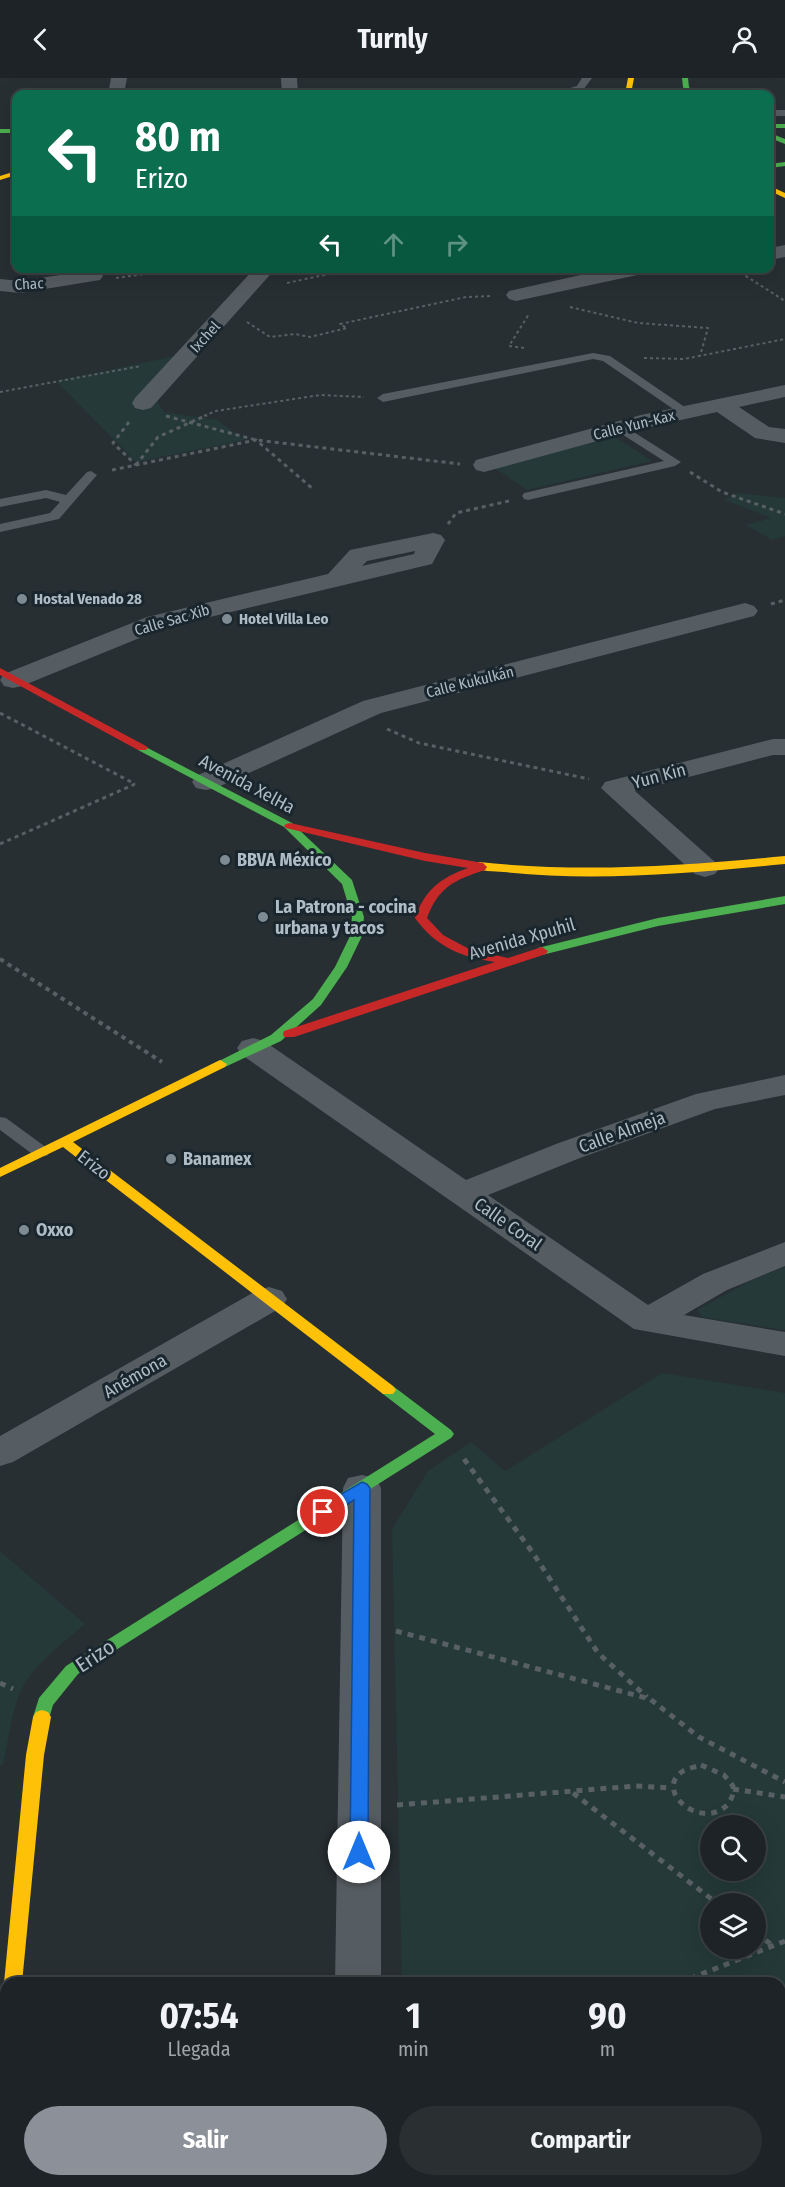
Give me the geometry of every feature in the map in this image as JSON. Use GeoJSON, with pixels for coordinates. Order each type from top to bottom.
{"type":"FeatureCollection","features":[{"type":"Feature","properties":{"kind":"street"},"geometry":{"type":"LineString","coordinates":[[775,188],[785,196]]}},
{"type":"Feature","properties":{"kind":"street","name":"Ixchel"},"geometry":{"type":"LineString","coordinates":[[143,403],[262,273]]}},
{"type":"Feature","properties":{"kind":"street"},"geometry":{"type":"LineString","coordinates":[[516,295],[619,273]]}},
{"type":"Feature","properties":{"kind":"street","name":"Chac"},"geometry":{"type":"LineString","coordinates":[[0,285],[20,287],[93,276]]}},
{"type":"Feature","properties":{"kind":"street","name":"Calle Yun-Kax"},"geometry":{"type":"LineString","coordinates":[[484,465],[686,412],[785,391]]}},
{"type":"Feature","properties":{"kind":"street"},"geometry":{"type":"LineString","coordinates":[[721,405],[763,433],[785,436]]}},
{"type":"Feature","properties":{"kind":"street","name":"Calle Sac Xib"},"geometry":{"type":"LineString","coordinates":[[6,676],[156,622],[423,559],[433,540]]}},
{"type":"Feature","properties":{"kind":"street","name":"Calle Kukulkán"},"geometry":{"type":"LineString","coordinates":[[206,782],[372,707],[744,611]]}},
{"type":"Feature","properties":{"kind":"street","name":"Avenida XelHa"},"geometry":{"type":"LineString","coordinates":[[0,1173],[264,1043],[317,1002],[341,967],[356,936],[358,917],[348,883],[288,825],[6,676]]}},
{"type":"Feature","properties":{"kind":"street","name":"Yun Kin"},"geometry":{"type":"LineString","coordinates":[[615,788],[773,747],[785,747]]}},
{"type":"Feature","properties":{"kind":"street","name":"Yun Kin"},"geometry":{"type":"LineString","coordinates":[[615,788],[705,868]]}},
{"type":"Feature","properties":{"kind":"street"},"geometry":{"type":"LineString","coordinates":[[288,825],[425,857],[482,866],[559,873],[705,868],[785,860]]}},
{"type":"Feature","properties":{"kind":"street"},"geometry":{"type":"LineString","coordinates":[[482,866],[440,882],[426,897],[421,918],[432,936],[449,947],[472,955],[506,960]]}},
{"type":"Feature","properties":{"kind":"street","name":"Avenida Xpuhil"},"geometry":{"type":"LineString","coordinates":[[264,1043],[506,960],[734,906],[785,900]]}},
{"type":"Feature","properties":{"kind":"street","name":"Calle Coral"},"geometry":{"type":"LineString","coordinates":[[264,1043],[463,1193],[647,1321],[785,1344]]}},
{"type":"Feature","properties":{"kind":"street","name":"Calle Almeja"},"geometry":{"type":"LineString","coordinates":[[463,1193],[568,1151],[707,1101],[785,1085]]}},
{"type":"Feature","properties":{"kind":"street","name":"Erizo"},"geometry":{"type":"LineString","coordinates":[[14,1977],[35,1755],[45,1703],[72,1670],[446,1434],[63,1142]]}},
{"type":"Feature","properties":{"kind":"street"},"geometry":{"type":"LineString","coordinates":[[647,1321],[715,1282],[785,1253]]}},
{"type":"Feature","properties":{"kind":"street","name":"Anémona"},"geometry":{"type":"LineString","coordinates":[[0,1453],[269,1299]]}},
{"type":"Feature","properties":{"kind":"street"},"geometry":{"type":"LineString","coordinates":[[358,1977],[362,1488]]}},
{"type":"Feature","properties":{"kind":"lane"},"geometry":{"type":"LineString","coordinates":[[571,90],[580,88],[586,78]]}},
{"type":"Feature","properties":{"kind":"lane"},"geometry":{"type":"LineString","coordinates":[[383,398],[593,356],[606,357],[686,412]]}},
{"type":"Feature","properties":{"kind":"lane"},"geometry":{"type":"LineString","coordinates":[[621,428],[675,462]]}},
{"type":"Feature","properties":{"kind":"lane"},"geometry":{"type":"LineString","coordinates":[[528,496],[675,462]]}},
{"type":"Feature","properties":{"kind":"lane"},"geometry":{"type":"LineString","coordinates":[[0,528],[54,516],[91,475]]}},
{"type":"Feature","properties":{"kind":"lane"},"geometry":{"type":"LineString","coordinates":[[0,503],[46,494],[68,500]]}},
{"type":"Feature","properties":{"kind":"lane"},"geometry":{"type":"LineString","coordinates":[[0,1122],[41,1152]]}},
{"type":"Feature","properties":{"kind":"path"},"geometry":{"type":"LineString","coordinates":[[93,276],[123,279],[158,273]]}},
{"type":"Feature","properties":{"kind":"path"},"geometry":{"type":"LineString","coordinates":[[247,291],[333,273]]}},
{"type":"Feature","properties":{"kind":"path"},"geometry":{"type":"LineString","coordinates":[[741,273],[785,302]]}},
{"type":"Feature","properties":{"kind":"path"},"geometry":{"type":"LineString","coordinates":[[516,295],[531,312],[509,346],[530,349]]}},
{"type":"Feature","properties":{"kind":"path"},"geometry":{"type":"LineString","coordinates":[[229,310],[270,338],[295,334],[310,336],[347,328],[340,324],[466,297],[516,295],[638,323],[708,328],[700,356]]}},
{"type":"Feature","properties":{"kind":"path"},"geometry":{"type":"LineString","coordinates":[[606,357],[684,359],[785,339]]}},
{"type":"Feature","properties":{"kind":"path"},"geometry":{"type":"LineString","coordinates":[[0,392],[187,357]]}},
{"type":"Feature","properties":{"kind":"path"},"geometry":{"type":"LineString","coordinates":[[136,465],[158,437],[216,411],[320,395],[383,398]]}},
{"type":"Feature","properties":{"kind":"path"},"geometry":{"type":"LineString","coordinates":[[136,465],[113,443],[143,403],[158,414],[256,440],[474,466],[484,465]]}},
{"type":"Feature","properties":{"kind":"path"},"geometry":{"type":"LineString","coordinates":[[136,465],[256,440]]}},
{"type":"Feature","properties":{"kind":"path"},"geometry":{"type":"LineString","coordinates":[[256,440],[313,489]]}},
{"type":"Feature","properties":{"kind":"path"},"geometry":{"type":"LineString","coordinates":[[675,462],[723,492],[785,514]]}},
{"type":"Feature","properties":{"kind":"path"},"geometry":{"type":"LineString","coordinates":[[433,540],[456,513],[528,496]]}},
{"type":"Feature","properties":{"kind":"path"},"geometry":{"type":"LineString","coordinates":[[0,713],[135,784],[0,844]]}},
{"type":"Feature","properties":{"kind":"path"},"geometry":{"type":"LineString","coordinates":[[353,715],[419,743],[574,774],[615,788]]}},
{"type":"Feature","properties":{"kind":"path"},"geometry":{"type":"LineString","coordinates":[[0,959],[188,1079]]}},
{"type":"Feature","properties":{"kind":"path"},"geometry":{"type":"LineString","coordinates":[[446,1434],[533,1553],[598,1653],[650,1699],[699,1737],[785,1782]]}},
{"type":"Feature","properties":{"kind":"path"},"geometry":{"type":"LineString","coordinates":[[360,1622],[650,1699]]}},
{"type":"Feature","properties":{"kind":"path"},"geometry":{"type":"LineString","coordinates":[[701,1766],[716,1769],[728,1778],[733,1789],[731,1801],[720,1811],[704,1814],[688,1809],[676,1800],[672,1788],[675,1776],[687,1768],[701,1766]]}},
{"type":"Feature","properties":{"kind":"path"},"geometry":{"type":"LineString","coordinates":[[359,1808],[636,1786],[672,1788]]}},
{"type":"Feature","properties":{"kind":"path"},"geometry":{"type":"LineString","coordinates":[[733,1789],[785,1797]]}},
{"type":"Feature","properties":{"kind":"path"},"geometry":{"type":"LineString","coordinates":[[572,1792],[704,1893]]}},
{"type":"Feature","properties":{"kind":"path"},"geometry":{"type":"LineString","coordinates":[[766,1941],[772,1946]]}},
{"type":"Feature","properties":{"kind":"path"},"geometry":{"type":"LineString","coordinates":[[694,1977],[785,1941]]}},
{"type":"Feature","properties":{"kind":"green space"},"geometry":{"type":"Polygon","coordinates":[[[171,357],[185,367],[156,399],[164,412],[217,420],[245,440],[136,462],[56,381],[171,357]]]}},
{"type":"Feature","properties":{"kind":"green space"},"geometry":{"type":"Polygon","coordinates":[[[615,437],[652,461],[527,490],[492,466],[615,437]]]}},
{"type":"Feature","properties":{"kind":"green space"},"geometry":{"type":"Polygon","coordinates":[[[737,493],[785,498],[785,536],[772,540],[746,525],[771,518],[725,500],[737,493]]]}},
{"type":"Feature","properties":{"kind":"green space"},"geometry":{"type":"Polygon","coordinates":[[[785,1267],[785,1330],[702,1317],[697,1310],[750,1281],[785,1267]]]}},
{"type":"Feature","properties":{"kind":"green space"},"geometry":{"type":"Polygon","coordinates":[[[662,1373],[785,1393],[785,1977],[402,1977],[392,1529],[428,1471],[471,1442],[505,1471],[662,1373]]]}},
{"type":"Feature","properties":{"kind":"green space"},"geometry":{"type":"Polygon","coordinates":[[[0,1551],[85,1624],[45,1659],[25,1683],[14,1711],[3,1765],[0,1765],[0,1551]]]}},
{"type":"Feature","properties":{"kind":"traffic: fast"},"geometry":{"type":"LineString","coordinates":[[685,78],[688,90]]}},
{"type":"Feature","properties":{"kind":"traffic: fast"},"geometry":{"type":"LineString","coordinates":[[774,126],[785,126]]}},
{"type":"Feature","properties":{"kind":"traffic: fast"},"geometry":{"type":"LineString","coordinates":[[0,131],[12,131]]}},
{"type":"Feature","properties":{"kind":"traffic: fast"},"geometry":{"type":"LineString","coordinates":[[774,137],[785,142]]}},
{"type":"Feature","properties":{"kind":"traffic: fast"},"geometry":{"type":"LineString","coordinates":[[774,165],[785,164]]}},
{"type":"Feature","properties":{"kind":"traffic: fast"},"geometry":{"type":"LineString","coordinates":[[142,748],[288,825],[348,883],[358,917],[356,936],[341,967],[317,1002],[276,1038],[220,1064]]}},
{"type":"Feature","properties":{"kind":"traffic: fast"},"geometry":{"type":"LineString","coordinates":[[542,951],[658,922],[785,900]]}},
{"type":"Feature","properties":{"kind":"traffic: fast"},"geometry":{"type":"LineString","coordinates":[[42,1717],[45,1703],[72,1670],[446,1434],[388,1390]]}},
{"type":"Feature","properties":{"kind":"traffic: slow"},"geometry":{"type":"LineString","coordinates":[[629,90],[631,78]]}},
{"type":"Feature","properties":{"kind":"traffic: slow"},"geometry":{"type":"LineString","coordinates":[[0,178],[12,174]]}},
{"type":"Feature","properties":{"kind":"traffic: slow"},"geometry":{"type":"LineString","coordinates":[[774,190],[785,196]]}},
{"type":"Feature","properties":{"kind":"traffic: slow"},"geometry":{"type":"LineString","coordinates":[[479,866],[555,872],[632,872],[785,860]]}},
{"type":"Feature","properties":{"kind":"traffic: slow"},"geometry":{"type":"LineString","coordinates":[[0,1173],[220,1064]]}},
{"type":"Feature","properties":{"kind":"traffic: slow"},"geometry":{"type":"LineString","coordinates":[[63,1141],[388,1390]]}},
{"type":"Feature","properties":{"kind":"traffic: slow"},"geometry":{"type":"LineString","coordinates":[[14,1977],[35,1755],[42,1717]]}},
{"type":"Feature","properties":{"kind":"traffic: jam"},"geometry":{"type":"LineString","coordinates":[[0,671],[142,748]]}},
{"type":"Feature","properties":{"kind":"traffic: jam"},"geometry":{"type":"LineString","coordinates":[[290,826],[425,857],[479,866]]}},
{"type":"Feature","properties":{"kind":"traffic: jam"},"geometry":{"type":"LineString","coordinates":[[481,867],[450,879],[436,889],[425,906],[421,918],[438,938],[447,944],[467,953],[503,960]]}},
{"type":"Feature","properties":{"kind":"traffic: jam"},"geometry":{"type":"LineString","coordinates":[[289,1034],[542,951]]}},
{"type":"Feature","properties":{"kind":"place","name":"Hostal Venado 28"},"geometry":{"type":"Point","coordinates":[22,599]}},
{"type":"Feature","properties":{"kind":"place","name":"Hotel Villa Leo"},"geometry":{"type":"Point","coordinates":[227,619]}},
{"type":"Feature","properties":{"kind":"place","name":"BBVA México"},"geometry":{"type":"Point","coordinates":[225,860]}},
{"type":"Feature","properties":{"kind":"place","name":"La Patrona - cocina urbana y tacos"},"geometry":{"type":"Point","coordinates":[263,917]}},
{"type":"Feature","properties":{"kind":"place","name":"Banamex"},"geometry":{"type":"Point","coordinates":[171,1159]}},
{"type":"Feature","properties":{"kind":"place","name":"Oxxo"},"geometry":{"type":"Point","coordinates":[24,1230]}},
{"type":"Feature","properties":{"kind":"route"},"geometry":{"type":"LineString","coordinates":[[323,1512],[362,1488],[359,1852]]}}]}
